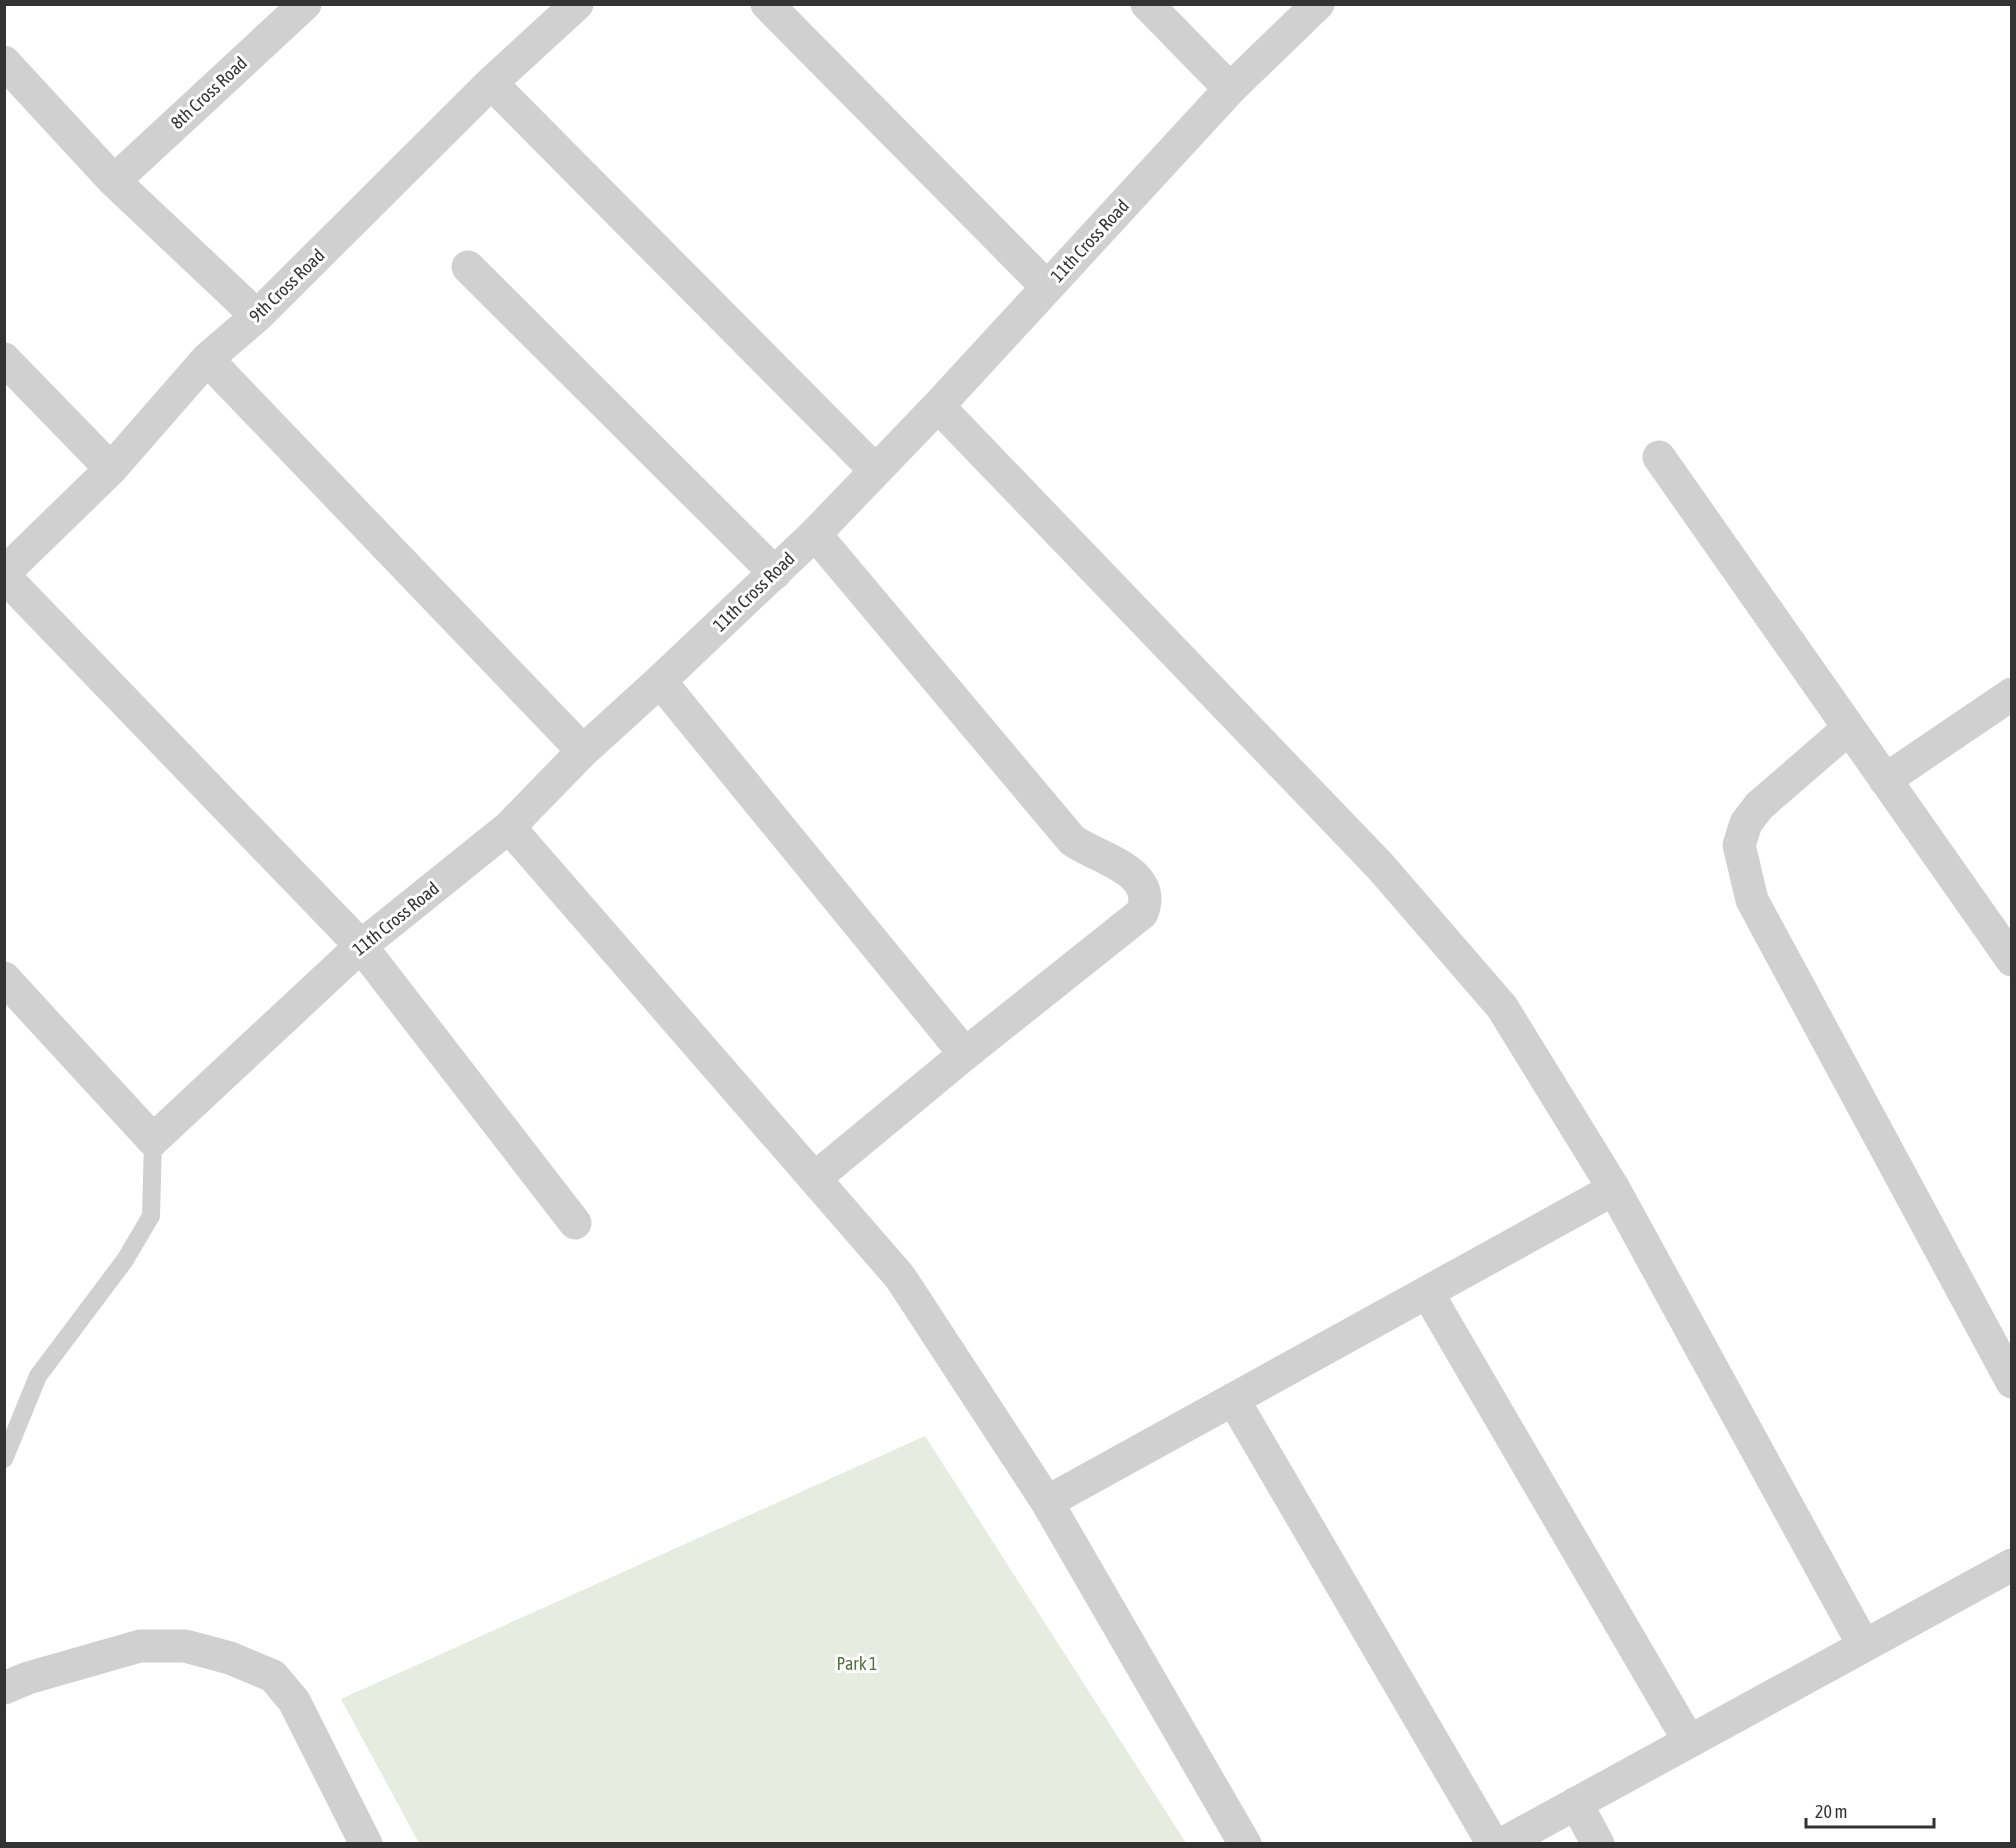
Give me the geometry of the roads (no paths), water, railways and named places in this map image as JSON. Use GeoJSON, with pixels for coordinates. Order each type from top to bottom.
{"type":"FeatureCollection","features":[{"type":"Feature","properties":{"kind":"street","name":"8th Cross Road"},"geometry":{"type":"LineString","coordinates":[[114,181],[305,4]]}},
{"type":"Feature","properties":{"kind":"street","name":"9th Cross Road"},"geometry":{"type":"LineString","coordinates":[[4,574],[111,469],[207,359],[257,316],[491,83],[577,4]]}},
{"type":"Feature","properties":{"kind":"street"},"geometry":{"type":"LineString","coordinates":[[767,4],[1047,287]]}},
{"type":"Feature","properties":{"kind":"street"},"geometry":{"type":"LineString","coordinates":[[1147,4],[1230,89]]}},
{"type":"Feature","properties":{"kind":"street","name":"11th Cross Road"},"geometry":{"type":"LineString","coordinates":[[153,1140],[361,946],[509,827],[583,751],[815,534],[874,470],[938,406],[1230,89],[1318,4]]}},
{"type":"Feature","properties":{"kind":"street"},"geometry":{"type":"LineString","coordinates":[[4,62],[114,181],[257,316]]}},
{"type":"Feature","properties":{"kind":"street"},"geometry":{"type":"LineString","coordinates":[[491,83],[874,470]]}},
{"type":"Feature","properties":{"kind":"street"},"geometry":{"type":"LineString","coordinates":[[468,267],[775,573]]}},
{"type":"Feature","properties":{"kind":"street"},"geometry":{"type":"LineString","coordinates":[[4,359],[111,469]]}},
{"type":"Feature","properties":{"kind":"street"},"geometry":{"type":"LineString","coordinates":[[207,359],[583,751]]}},
{"type":"Feature","properties":{"kind":"street"},"geometry":{"type":"LineString","coordinates":[[938,406],[1380,866],[1502,1007],[1614,1189],[1864,1646]]}},
{"type":"Feature","properties":{"kind":"street"},"geometry":{"type":"LineString","coordinates":[[1659,457],[2012,960]]}},
{"type":"Feature","properties":{"kind":"street"},"geometry":{"type":"LineString","coordinates":[[815,534],[1072,840],[1081,847],[1110,859],[1132,874],[1145,893],[1146,903],[1142,913],[965,1054],[815,1178]]}},
{"type":"Feature","properties":{"kind":"street"},"geometry":{"type":"LineString","coordinates":[[4,574],[361,946],[575,1223]]}},
{"type":"Feature","properties":{"kind":"street"},"geometry":{"type":"LineString","coordinates":[[660,681],[965,1054]]}},
{"type":"Feature","properties":{"kind":"street"},"geometry":{"type":"LineString","coordinates":[[1885,780],[2012,694]]}},
{"type":"Feature","properties":{"kind":"street"},"geometry":{"type":"LineString","coordinates":[[1849,728],[1759,806],[1746,823],[1739,845],[1752,900],[2012,1382]]}},
{"type":"Feature","properties":{"kind":"street"},"geometry":{"type":"LineString","coordinates":[[509,827],[900,1277],[1047,1502],[1245,1844]]}},
{"type":"Feature","properties":{"kind":"street"},"geometry":{"type":"LineString","coordinates":[[4,978],[153,1140]]}},
{"type":"Feature","properties":{"kind":"street"},"geometry":{"type":"LineString","coordinates":[[1047,1502],[1614,1189]]}},
{"type":"Feature","properties":{"kind":"street"},"geometry":{"type":"LineString","coordinates":[[1427,1292],[1689,1741]]}},
{"type":"Feature","properties":{"kind":"street"},"geometry":{"type":"LineString","coordinates":[[1233,1399],[1493,1844]]}},
{"type":"Feature","properties":{"kind":"street"},"geometry":{"type":"LineString","coordinates":[[1502,1844],[2012,1565]]}},
{"type":"Feature","properties":{"kind":"street"},"geometry":{"type":"LineString","coordinates":[[4,1688],[27,1678],[140,1646],[185,1646],[230,1659],[273,1676],[294,1701],[366,1844]]}},
{"type":"Feature","properties":{"kind":"street"},"geometry":{"type":"LineString","coordinates":[[1576,1803],[1598,1844]]}},
{"type":"Feature","properties":{"kind":"lane"},"geometry":{"type":"LineString","coordinates":[[4,1459],[38,1376],[125,1260],[151,1216],[153,1140]]}},
{"type":"Feature","properties":{"kind":"park label","name":"Park 1"},"geometry":{"type":"Point","coordinates":[857,1664]}}]}
